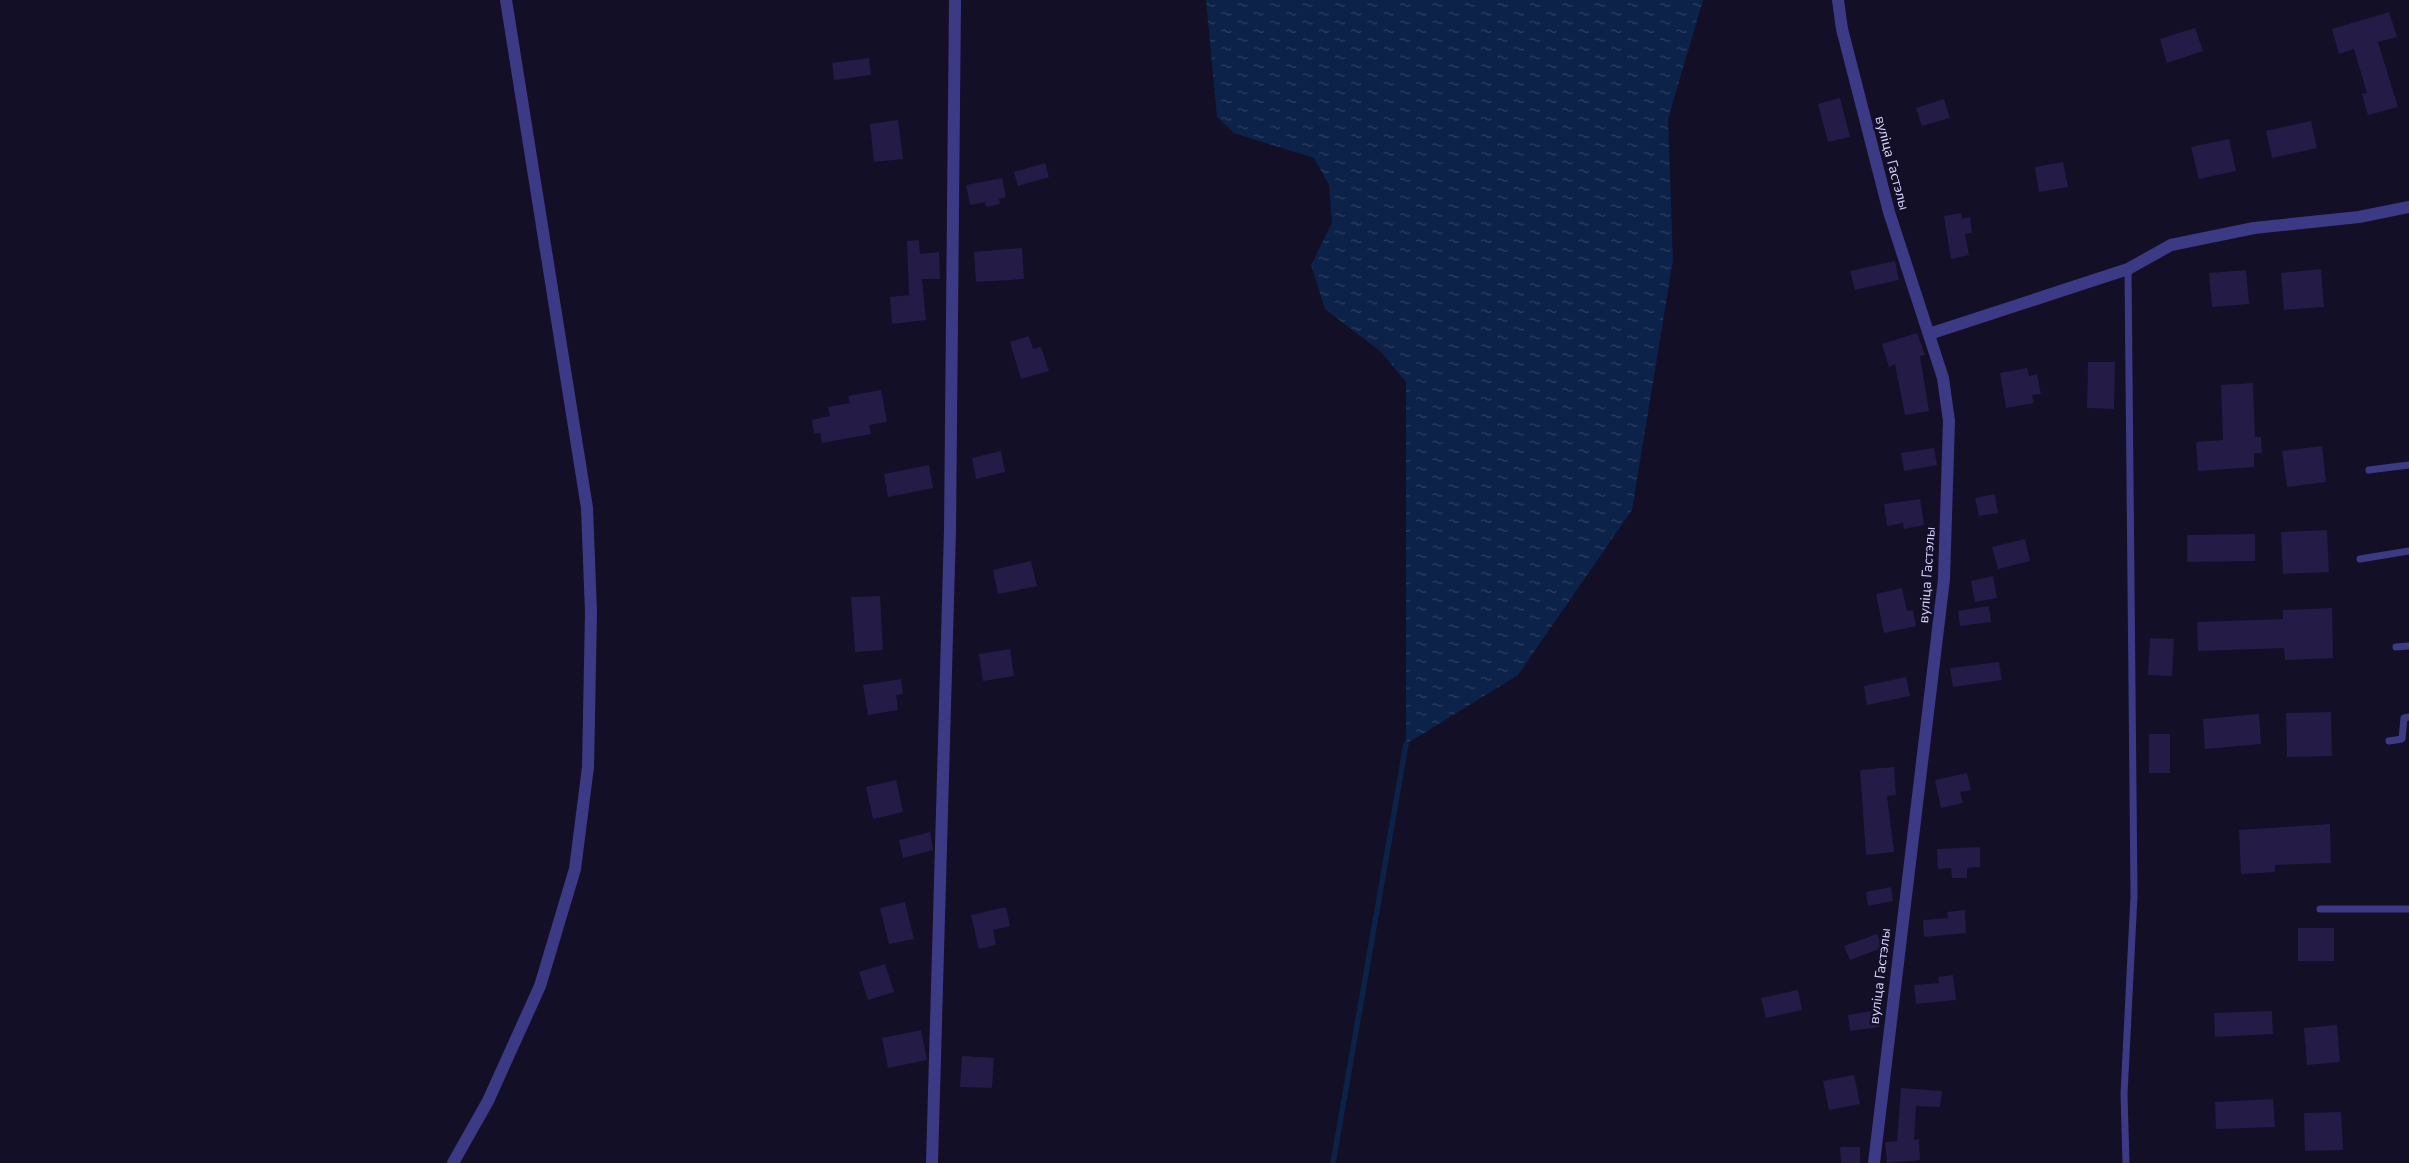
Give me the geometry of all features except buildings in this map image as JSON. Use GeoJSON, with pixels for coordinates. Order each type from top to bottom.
{"type":"FeatureCollection","features":[{"type":"Feature","properties":{"kind":"street"},"geometry":{"type":"LineString","coordinates":[[453,1163],[488,1101],[540,986],[575,869],[588,767],[591,612],[587,508],[506,0]]}},
{"type":"Feature","properties":{"kind":"street"},"geometry":{"type":"LineString","coordinates":[[932,1163],[950,530],[956,114],[955,0]]}},
{"type":"Feature","properties":{"kind":"street","name":"вуліца Гастэлы"},"geometry":{"type":"LineString","coordinates":[[1838,0],[1842,29],[1889,212],[1943,378],[1949,422],[1944,579],[1874,1163]]}},
{"type":"Feature","properties":{"kind":"street"},"geometry":{"type":"LineString","coordinates":[[1929,334],[2128,269],[2171,245],[2254,228],[2359,217],[2409,207]]}},
{"type":"Feature","properties":{"kind":"lane"},"geometry":{"type":"LineString","coordinates":[[2126,1163],[2124,1094],[2134,896],[2128,269]]}},
{"type":"Feature","properties":{"kind":"lane"},"geometry":{"type":"LineString","coordinates":[[2369,470],[2409,465]]}},
{"type":"Feature","properties":{"kind":"lane"},"geometry":{"type":"LineString","coordinates":[[2360,559],[2409,551]]}},
{"type":"Feature","properties":{"kind":"lane"},"geometry":{"type":"LineString","coordinates":[[2396,647],[2409,646]]}},
{"type":"Feature","properties":{"kind":"lane"},"geometry":{"type":"LineString","coordinates":[[2390,741],[2402,739],[2404,718],[2409,717]]}},
{"type":"Feature","properties":{"kind":"lane"},"geometry":{"type":"LineString","coordinates":[[2320,909],[2409,909]]}},
{"type":"Feature","properties":{"kind":"water"},"geometry":{"type":"Polygon","coordinates":[[[1206,0],[1703,0],[1668,119],[1673,260],[1632,510],[1518,675],[1406,744],[1406,382],[1381,352],[1325,309],[1311,265],[1332,223],[1329,185],[1314,158],[1234,133],[1217,117],[1206,0]]]}},
{"type":"Feature","properties":{"kind":"waterway"},"geometry":{"type":"LineString","coordinates":[[1333,1163],[1406,744]]}}]}
